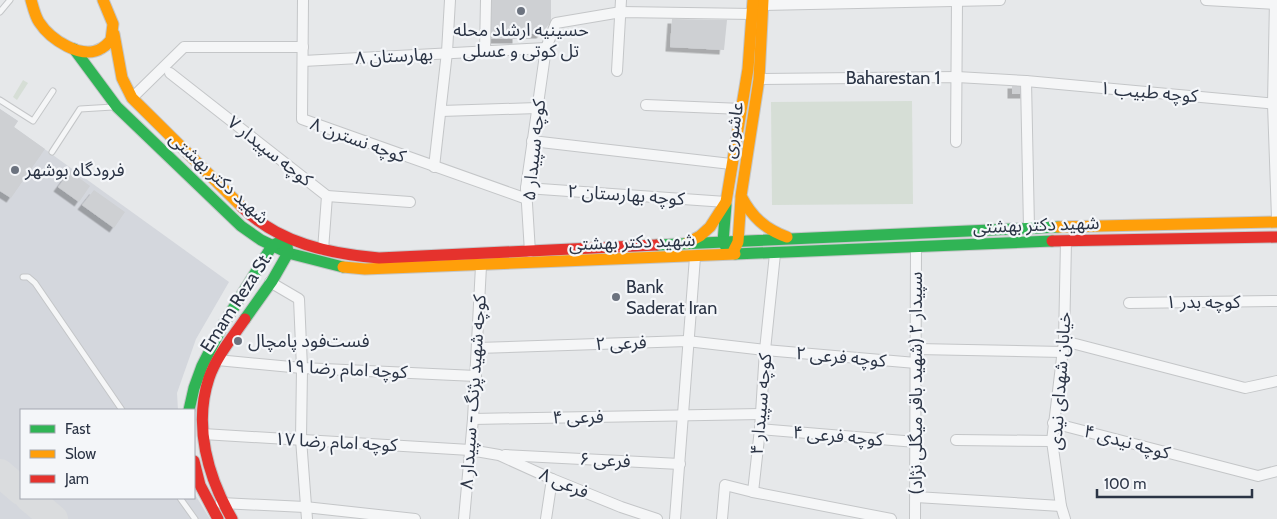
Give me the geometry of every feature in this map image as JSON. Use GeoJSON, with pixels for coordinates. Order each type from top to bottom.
{"type":"FeatureCollection","features":[{"type":"Feature","properties":{"kind":"main road","name":"شهید دکتر بهشتی"},"geometry":{"type":"LineString","coordinates":[[103,0],[113,21],[122,78],[132,98],[251,216],[286,238],[348,256],[379,258],[1029,228],[1277,222]]}},
{"type":"Feature","properties":{"kind":"main road"},"geometry":{"type":"LineString","coordinates":[[29,1],[39,23],[50,37],[74,49],[85,52],[97,52],[109,45],[114,34]]}},
{"type":"Feature","properties":{"kind":"main road","name":"عاشوری"},"geometry":{"type":"LineString","coordinates":[[685,244],[700,236],[710,227],[726,202],[748,69],[753,14],[760,2]]}},
{"type":"Feature","properties":{"kind":"main road","name":"عاشوری"},"geometry":{"type":"LineString","coordinates":[[738,242],[742,191],[759,79],[760,2]]}},
{"type":"Feature","properties":{"kind":"main road","name":"شهید دکتر بهشتی"},"geometry":{"type":"LineString","coordinates":[[74,49],[117,107],[241,226],[272,246],[288,253],[338,267],[365,270],[1066,241],[1277,237]]}},
{"type":"Feature","properties":{"kind":"main road"},"geometry":{"type":"LineString","coordinates":[[728,184],[742,191],[749,211],[758,222],[773,233],[792,239]]}},
{"type":"Feature","properties":{"kind":"main road"},"geometry":{"type":"LineString","coordinates":[[726,202],[723,242],[731,256]]}},
{"type":"Feature","properties":{"kind":"main road","name":"Emam Reza St."},"geometry":{"type":"LineString","coordinates":[[189,409],[192,391],[199,370],[223,326],[272,246],[286,238],[288,253],[217,360],[205,393],[203,434],[206,461],[221,503],[232,519]]}},
{"type":"Feature","properties":{"kind":"main road"},"geometry":{"type":"LineString","coordinates":[[731,256],[738,242]]}},
{"type":"Feature","properties":{"kind":"main road"},"geometry":{"type":"LineString","coordinates":[[223,326],[236,333]]}},
{"type":"Feature","properties":{"kind":"main road"},"geometry":{"type":"LineString","coordinates":[[195,465],[200,485],[218,519]]}},
{"type":"Feature","properties":{"kind":"street","name":"کوچه نسترن ۸"},"geometry":{"type":"LineString","coordinates":[[303,0],[302,119],[527,199]]}},
{"type":"Feature","properties":{"kind":"street"},"geometry":{"type":"LineString","coordinates":[[434,167],[447,52],[450,0]]}},
{"type":"Feature","properties":{"kind":"street"},"geometry":{"type":"LineString","coordinates":[[485,51],[486,0]]}},
{"type":"Feature","properties":{"kind":"street"},"geometry":{"type":"LineString","coordinates":[[617,71],[621,0]]}},
{"type":"Feature","properties":{"kind":"street"},"geometry":{"type":"LineString","coordinates":[[760,2],[1000,0]]}},
{"type":"Feature","properties":{"kind":"street"},"geometry":{"type":"LineString","coordinates":[[1206,0],[1276,3],[1277,218]]}},
{"type":"Feature","properties":{"kind":"street"},"geometry":{"type":"LineString","coordinates":[[956,142],[957,1]]}},
{"type":"Feature","properties":{"kind":"street"},"geometry":{"type":"LineString","coordinates":[[621,12],[753,14]]}},
{"type":"Feature","properties":{"kind":"street","name":"کوچه سپیدار ۵"},"geometry":{"type":"LineString","coordinates":[[530,252],[526,188],[546,48],[556,23],[621,12]]}},
{"type":"Feature","properties":{"kind":"street"},"geometry":{"type":"LineString","coordinates":[[132,98],[184,47],[303,47]]}},
{"type":"Feature","properties":{"kind":"street","name":"بهارستان ۸"},"geometry":{"type":"LineString","coordinates":[[303,61],[546,48]]}},
{"type":"Feature","properties":{"kind":"street","name":"کوچه سپیدار ۷"},"geometry":{"type":"LineString","coordinates":[[170,73],[327,196],[323,250]]}},
{"type":"Feature","properties":{"kind":"street","name":"Baharestan 1"},"geometry":{"type":"LineString","coordinates":[[759,79],[957,77],[1026,81]]}},
{"type":"Feature","properties":{"kind":"street"},"geometry":{"type":"LineString","coordinates":[[1026,81],[1029,228]]}},
{"type":"Feature","properties":{"kind":"street","name":"کوچه طبیب ۱"},"geometry":{"type":"LineString","coordinates":[[1026,81],[1275,104]]}},
{"type":"Feature","properties":{"kind":"street"},"geometry":{"type":"LineString","coordinates":[[646,105],[742,109]]}},
{"type":"Feature","properties":{"kind":"street"},"geometry":{"type":"LineString","coordinates":[[441,111],[537,108]]}},
{"type":"Feature","properties":{"kind":"street"},"geometry":{"type":"LineString","coordinates":[[532,141],[731,164]]}},
{"type":"Feature","properties":{"kind":"street","name":"کوچه بهارستان ۲"},"geometry":{"type":"LineString","coordinates":[[526,188],[726,202]]}},
{"type":"Feature","properties":{"kind":"street"},"geometry":{"type":"LineString","coordinates":[[327,196],[410,202]]}},
{"type":"Feature","properties":{"kind":"street","name":"خیابان شهدای نیدی"},"geometry":{"type":"LineString","coordinates":[[1065,519],[1052,441],[1064,341],[1066,241]]}},
{"type":"Feature","properties":{"kind":"street","name":"سپیدار ۲ (شهید باقر میگلی نژاد)"},"geometry":{"type":"LineString","coordinates":[[915,519],[916,248]]}},
{"type":"Feature","properties":{"kind":"street","name":"کوچه سپیدار ۴"},"geometry":{"type":"LineString","coordinates":[[753,492],[775,254]]}},
{"type":"Feature","properties":{"kind":"street"},"geometry":{"type":"LineString","coordinates":[[676,519],[694,257]]}},
{"type":"Feature","properties":{"kind":"street","name":"کوچه شهید پژنگ - سپیدار ۸"},"geometry":{"type":"LineString","coordinates":[[464,519],[473,419],[482,266]]}},
{"type":"Feature","properties":{"kind":"street"},"geometry":{"type":"LineString","coordinates":[[270,282],[299,299],[302,368],[301,439],[307,519]]}},
{"type":"Feature","properties":{"kind":"street","name":"کوچه بدر ۱"},"geometry":{"type":"LineString","coordinates":[[1129,303],[1277,302]]}},
{"type":"Feature","properties":{"kind":"street","name":"فرعی ۲"},"geometry":{"type":"LineString","coordinates":[[477,348],[687,341],[765,350]]}},
{"type":"Feature","properties":{"kind":"street"},"geometry":{"type":"LineString","coordinates":[[1064,341],[1244,388],[1277,381]]}},
{"type":"Feature","properties":{"kind":"street"},"geometry":{"type":"LineString","coordinates":[[917,349],[1063,352]]}},
{"type":"Feature","properties":{"kind":"street","name":"کوچه فرعی ۲"},"geometry":{"type":"LineString","coordinates":[[765,350],[916,363]]}},
{"type":"Feature","properties":{"kind":"street","name":"کوچه امام رضا ۱۹"},"geometry":{"type":"LineString","coordinates":[[217,360],[302,368],[476,376]]}},
{"type":"Feature","properties":{"kind":"street"},"geometry":{"type":"LineString","coordinates":[[683,414],[761,414]]}},
{"type":"Feature","properties":{"kind":"street","name":"فرعی ۴"},"geometry":{"type":"LineString","coordinates":[[473,419],[683,414]]}},
{"type":"Feature","properties":{"kind":"street","name":"کوچه نیدی ۴"},"geometry":{"type":"LineString","coordinates":[[1053,423],[1258,476],[1277,472]]}},
{"type":"Feature","properties":{"kind":"street","name":"کوچه فرعی ۴"},"geometry":{"type":"LineString","coordinates":[[760,429],[916,442]]}},
{"type":"Feature","properties":{"kind":"street","name":"کوچه امام رضا ۱۷"},"geometry":{"type":"LineString","coordinates":[[203,434],[470,450]]}},
{"type":"Feature","properties":{"kind":"street"},"geometry":{"type":"LineString","coordinates":[[956,440],[1052,441]]}},
{"type":"Feature","properties":{"kind":"street","name":"فرعی ۸"},"geometry":{"type":"LineString","coordinates":[[470,450],[499,455],[621,507],[657,519]]}},
{"type":"Feature","properties":{"kind":"street","name":"فرعی ۶"},"geometry":{"type":"LineString","coordinates":[[499,455],[680,464]]}},
{"type":"Feature","properties":{"kind":"street"},"geometry":{"type":"LineString","coordinates":[[546,519],[552,479]]}},
{"type":"Feature","properties":{"kind":"street"},"geometry":{"type":"LineString","coordinates":[[722,519],[724,485],[891,519]]}},
{"type":"Feature","properties":{"kind":"street"},"geometry":{"type":"LineString","coordinates":[[916,497],[1062,506]]}},
{"type":"Feature","properties":{"kind":"street"},"geometry":{"type":"LineString","coordinates":[[221,503],[306,507],[415,519]]}},
{"type":"Feature","properties":{"kind":"street"},"geometry":{"type":"LineString","coordinates":[[619,519],[621,507]]}},
{"type":"Feature","properties":{"kind":"lane"},"geometry":{"type":"LineString","coordinates":[[0,12],[10,0]]}},
{"type":"Feature","properties":{"kind":"lane"},"geometry":{"type":"LineString","coordinates":[[0,100],[33,121],[53,91]]}},
{"type":"Feature","properties":{"kind":"lane"},"geometry":{"type":"LineString","coordinates":[[52,152],[80,109],[117,107]]}},
{"type":"Feature","properties":{"kind":"lane"},"geometry":{"type":"LineString","coordinates":[[23,277],[28,277],[35,283],[121,409]]}},
{"type":"Feature","properties":{"kind":"lane"},"geometry":{"type":"LineString","coordinates":[[181,499],[195,519]]}},
{"type":"Feature","properties":{"kind":"shaded area"},"geometry":{"type":"Polygon","coordinates":[[[23,80],[28,83],[17,100],[13,97],[23,80]]]}},
{"type":"Feature","properties":{"kind":"shaded area"},"geometry":{"type":"Polygon","coordinates":[[[912,101],[913,204],[772,205],[771,102],[912,101]]]}},
{"type":"Feature","properties":{"kind":"shaded area"},"geometry":{"type":"Polygon","coordinates":[[[0,109],[18,121],[14,127],[229,282],[196,339],[177,393],[178,409],[20,409],[20,499],[195,499],[195,495],[210,519],[0,519],[0,109]]]}},
{"type":"Feature","properties":{"kind":"building","name":"حسینیه ارشاد محله تل کوتی و عسلی"},"geometry":{"type":"Polygon","coordinates":[[[490,0],[551,0],[551,22],[541,34],[517,34],[517,39],[490,39],[490,0]]]}},
{"type":"Feature","properties":{"kind":"building"},"geometry":{"type":"Polygon","coordinates":[[[672,19],[727,20],[724,50],[670,47],[672,19]]]}},
{"type":"Feature","properties":{"kind":"building"},"geometry":{"type":"Polygon","coordinates":[[[1012,84],[1025,84],[1025,94],[1012,94],[1012,84]]]}},
{"type":"Feature","properties":{"kind":"building","name":"فرودگاه بوشهر"},"geometry":{"type":"Polygon","coordinates":[[[0,109],[18,121],[14,127],[45,149],[11,198],[0,191],[0,109]]]}},
{"type":"Feature","properties":{"kind":"building"},"geometry":{"type":"Polygon","coordinates":[[[70,171],[90,186],[79,202],[58,187],[70,171]]]}},
{"type":"Feature","properties":{"kind":"building"},"geometry":{"type":"Polygon","coordinates":[[[94,190],[125,212],[114,228],[82,205],[94,190]]]}},
{"type":"Feature","properties":{"kind":"taxiway"},"geometry":{"type":"LineString","coordinates":[[0,473],[20,490]]}},
{"type":"Feature","properties":{"kind":"taxiway"},"geometry":{"type":"LineString","coordinates":[[30,499],[54,519]]}},
{"type":"Feature","properties":{"kind":"traffic: fast"},"geometry":{"type":"LineString","coordinates":[[74,49],[117,107],[241,226],[261,240],[288,253],[343,267]]}},
{"type":"Feature","properties":{"kind":"traffic: fast"},"geometry":{"type":"LineString","coordinates":[[726,205],[723,242],[728,250]]}},
{"type":"Feature","properties":{"kind":"traffic: fast"},"geometry":{"type":"LineString","coordinates":[[657,245],[1058,227]]}},
{"type":"Feature","properties":{"kind":"traffic: fast"},"geometry":{"type":"LineString","coordinates":[[189,409],[202,366],[223,325],[272,246],[286,238],[288,253],[272,281],[245,319]]}},
{"type":"Feature","properties":{"kind":"traffic: fast"},"geometry":{"type":"LineString","coordinates":[[735,254],[1052,241]]}},
{"type":"Feature","properties":{"kind":"traffic: slow"},"geometry":{"type":"LineString","coordinates":[[31,0],[38,20],[44,29],[58,41],[76,50],[85,52],[102,48],[111,40],[113,24],[103,0]]}},
{"type":"Feature","properties":{"kind":"traffic: slow"},"geometry":{"type":"LineString","coordinates":[[687,243],[700,236],[710,227],[726,202],[748,69],[753,0]]}},
{"type":"Feature","properties":{"kind":"traffic: slow"},"geometry":{"type":"LineString","coordinates":[[763,0],[759,79],[741,196],[760,221],[772,230],[787,237]]}},
{"type":"Feature","properties":{"kind":"traffic: slow"},"geometry":{"type":"LineString","coordinates":[[114,34],[122,78],[132,98],[242,207]]}},
{"type":"Feature","properties":{"kind":"traffic: slow"},"geometry":{"type":"LineString","coordinates":[[734,250],[738,242],[741,198]]}},
{"type":"Feature","properties":{"kind":"traffic: slow"},"geometry":{"type":"LineString","coordinates":[[1058,227],[1277,222]]}},
{"type":"Feature","properties":{"kind":"traffic: slow"},"geometry":{"type":"LineString","coordinates":[[343,267],[365,269],[735,254]]}},
{"type":"Feature","properties":{"kind":"traffic: jam"},"geometry":{"type":"LineString","coordinates":[[242,207],[272,230],[306,245],[324,250],[379,258],[657,245]]}},
{"type":"Feature","properties":{"kind":"traffic: jam"},"geometry":{"type":"LineString","coordinates":[[1052,241],[1277,237]]}},
{"type":"Feature","properties":{"kind":"traffic: jam"},"geometry":{"type":"LineString","coordinates":[[232,519],[223,503],[210,469],[203,433],[202,414],[204,396],[212,370],[245,319]]}},
{"type":"Feature","properties":{"kind":"traffic: jam"},"geometry":{"type":"LineString","coordinates":[[195,465],[200,485],[218,519]]}},
{"type":"Feature","properties":{"kind":"place","name":"حسینیه ارشاد محله تل کوتی و عسلی"},"geometry":{"type":"Point","coordinates":[521,11]}},
{"type":"Feature","properties":{"kind":"place","name":"فرودگاه بوشهر"},"geometry":{"type":"Point","coordinates":[15,170]}},
{"type":"Feature","properties":{"kind":"place","name":"Bank Saderat Iran"},"geometry":{"type":"Point","coordinates":[616,297]}},
{"type":"Feature","properties":{"kind":"place","name":"فست‌فود پامچال"},"geometry":{"type":"Point","coordinates":[238,341]}}]}
